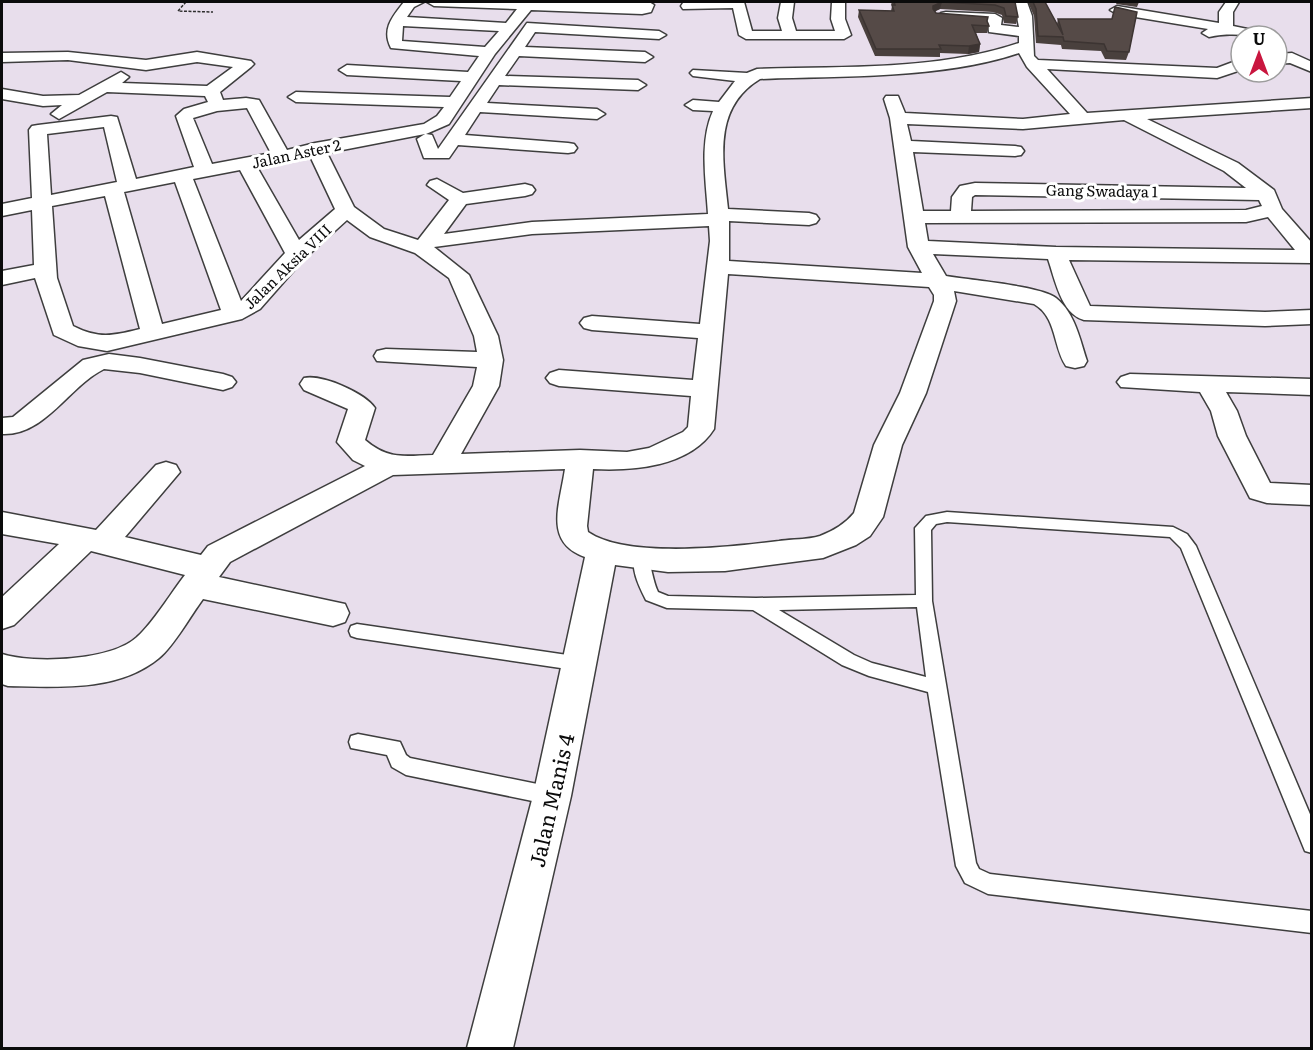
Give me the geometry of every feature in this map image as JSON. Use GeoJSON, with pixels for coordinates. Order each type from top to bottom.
{"type":"FeatureCollection","features":[{"type":"Feature","properties":{"kind":"street"},"geometry":{"type":"LineString","coordinates":[[410,2],[396,21],[395,44],[489,52]]}},
{"type":"Feature","properties":{"kind":"street"},"geometry":{"type":"LineString","coordinates":[[435,2],[534,4],[642,10],[646,9],[647,5],[576,2]]}},
{"type":"Feature","properties":{"kind":"street"},"geometry":{"type":"LineString","coordinates":[[692,2],[688,6],[738,3],[746,35],[790,35],[847,40],[838,20],[839,2]]}},
{"type":"Feature","properties":{"kind":"street"},"geometry":{"type":"LineString","coordinates":[[788,2],[785,18],[790,35]]}},
{"type":"Feature","properties":{"kind":"street"},"geometry":{"type":"LineString","coordinates":[[1002,2],[1021,2],[1027,16],[1027,48]]}},
{"type":"Feature","properties":{"kind":"street"},"geometry":{"type":"LineString","coordinates":[[1226,28],[1226,12],[1232,2]]}},
{"type":"Feature","properties":{"kind":"street"},"geometry":{"type":"LineString","coordinates":[[426,139],[430,154],[443,154],[531,28],[534,4]]}},
{"type":"Feature","properties":{"kind":"street","name":"Jalan Aster 2"},"geometry":{"type":"LineString","coordinates":[[2,210],[246,164],[315,148],[429,128],[443,120],[489,52],[534,4]]}},
{"type":"Feature","properties":{"kind":"street"},"geometry":{"type":"LineString","coordinates":[[1117,10],[1229,29]]}},
{"type":"Feature","properties":{"kind":"street"},"geometry":{"type":"LineString","coordinates":[[938,19],[994,26],[1027,48],[1083,118]]}},
{"type":"Feature","properties":{"kind":"street"},"geometry":{"type":"LineString","coordinates":[[396,21],[510,27]]}},
{"type":"Feature","properties":{"kind":"street"},"geometry":{"type":"LineString","coordinates":[[531,28],[659,35]]}},
{"type":"Feature","properties":{"kind":"street"},"geometry":{"type":"LineString","coordinates":[[1178,34],[1215,33],[1226,28]]}},
{"type":"Feature","properties":{"kind":"street"},"geometry":{"type":"LineString","coordinates":[[68,56],[101,42]]}},
{"type":"Feature","properties":{"kind":"street"},"geometry":{"type":"LineString","coordinates":[[1027,48],[1099,55]]}},
{"type":"Feature","properties":{"kind":"street"},"geometry":{"type":"LineString","coordinates":[[698,73],[748,78],[765,74],[827,76],[992,57],[1027,48],[1229,67]]}},
{"type":"Feature","properties":{"kind":"street"},"geometry":{"type":"LineString","coordinates":[[516,51],[645,57]]}},
{"type":"Feature","properties":{"kind":"street"},"geometry":{"type":"LineString","coordinates":[[1291,55],[1311,68]]}},
{"type":"Feature","properties":{"kind":"street"},"geometry":{"type":"LineString","coordinates":[[2,57],[68,56],[146,65],[197,57],[246,64],[215,99],[184,116],[205,171]]}},
{"type":"Feature","properties":{"kind":"street"},"geometry":{"type":"LineString","coordinates":[[2,73],[18,58]]}},
{"type":"Feature","properties":{"kind":"street"},"geometry":{"type":"LineString","coordinates":[[59,114],[103,87],[146,65]]}},
{"type":"Feature","properties":{"kind":"street"},"geometry":{"type":"LineString","coordinates":[[347,70],[474,77]]}},
{"type":"Feature","properties":{"kind":"street"},"geometry":{"type":"LineString","coordinates":[[4,672],[92,671],[122,664],[149,647],[219,554],[388,466],[580,459],[627,461],[643,459],[699,434],[720,240],[714,146],[717,122],[723,107],[748,78]]}},
{"type":"Feature","properties":{"kind":"street"},"geometry":{"type":"LineString","coordinates":[[496,80],[638,85]]}},
{"type":"Feature","properties":{"kind":"street"},"geometry":{"type":"LineString","coordinates":[[1251,84],[1311,118]]}},
{"type":"Feature","properties":{"kind":"street"},"geometry":{"type":"LineString","coordinates":[[103,87],[253,104],[282,156]]}},
{"type":"Feature","properties":{"kind":"street"},"geometry":{"type":"LineString","coordinates":[[2,94],[43,101],[81,100]]}},
{"type":"Feature","properties":{"kind":"street"},"geometry":{"type":"LineString","coordinates":[[296,97],[324,98],[336,115],[407,100],[456,102]]}},
{"type":"Feature","properties":{"kind":"street"},"geometry":{"type":"LineString","coordinates":[[580,459],[572,526],[574,537],[585,545],[602,551],[641,558],[725,560],[823,547],[859,528],[868,517],[888,445],[913,393],[945,301],[945,295],[925,280],[898,118],[892,99]]}},
{"type":"Feature","properties":{"kind":"street"},"geometry":{"type":"LineString","coordinates":[[898,118],[1037,124],[1083,118],[1123,109],[1184,103],[1233,110],[1311,103]]}},
{"type":"Feature","properties":{"kind":"street"},"geometry":{"type":"LineString","coordinates":[[693,105],[723,107]]}},
{"type":"Feature","properties":{"kind":"street"},"geometry":{"type":"LineString","coordinates":[[476,107],[597,114]]}},
{"type":"Feature","properties":{"kind":"street"},"geometry":{"type":"LineString","coordinates":[[1123,109],[1231,167],[1270,202],[1311,257]]}},
{"type":"Feature","properties":{"kind":"street"},"geometry":{"type":"LineString","coordinates":[[2,278],[47,269],[37,131],[41,128],[113,122],[121,187],[152,330]]}},
{"type":"Feature","properties":{"kind":"street"},"geometry":{"type":"LineString","coordinates":[[903,146],[1018,158],[1002,124]]}},
{"type":"Feature","properties":{"kind":"street"},"geometry":{"type":"LineString","coordinates":[[453,139],[568,148]]}},
{"type":"Feature","properties":{"kind":"street"},"geometry":{"type":"LineString","coordinates":[[315,148],[346,210],[377,232],[425,245],[532,228],[589,224],[755,216],[809,219]]}},
{"type":"Feature","properties":{"kind":"street"},"geometry":{"type":"LineString","coordinates":[[246,164],[296,254]]}},
{"type":"Feature","properties":{"kind":"street"},"geometry":{"type":"LineString","coordinates":[[182,176],[234,314]]}},
{"type":"Feature","properties":{"kind":"street"},"geometry":{"type":"LineString","coordinates":[[437,185],[460,200],[525,190]]}},
{"type":"Feature","properties":{"kind":"street","name":"Gang Swadaya 1"},"geometry":{"type":"LineString","coordinates":[[961,217],[962,197],[967,190],[975,189],[1124,190],[1270,202]]}},
{"type":"Feature","properties":{"kind":"street"},"geometry":{"type":"LineString","coordinates":[[425,245],[460,200]]}},
{"type":"Feature","properties":{"kind":"street"},"geometry":{"type":"LineString","coordinates":[[915,217],[1246,216],[1270,202]]}},
{"type":"Feature","properties":{"kind":"street","name":"Jalan Aksia VIII"},"geometry":{"type":"LineString","coordinates":[[47,269],[46,278],[62,330],[82,341],[108,344],[152,330],[234,314],[252,304],[296,254],[346,210]]}},
{"type":"Feature","properties":{"kind":"street"},"geometry":{"type":"LineString","coordinates":[[425,245],[458,275],[486,336],[491,360],[486,386],[449,448],[443,465]]}},
{"type":"Feature","properties":{"kind":"street"},"geometry":{"type":"LineString","coordinates":[[919,247],[1090,254],[1311,257]]}},
{"type":"Feature","properties":{"kind":"street"},"geometry":{"type":"LineString","coordinates":[[1056,253],[1077,306],[1084,313],[1265,319],[1311,317]]}},
{"type":"Feature","properties":{"kind":"street"},"geometry":{"type":"LineString","coordinates":[[1090,254],[1099,278]]}},
{"type":"Feature","properties":{"kind":"street"},"geometry":{"type":"LineString","coordinates":[[717,267],[925,280],[1048,301],[1056,311],[1075,361]]}},
{"type":"Feature","properties":{"kind":"street"},"geometry":{"type":"LineString","coordinates":[[592,323],[710,332]]}},
{"type":"Feature","properties":{"kind":"street"},"geometry":{"type":"LineString","coordinates":[[386,356],[491,360]]}},
{"type":"Feature","properties":{"kind":"street"},"geometry":{"type":"LineString","coordinates":[[2,426],[22,423],[89,367],[104,361],[223,382]]}},
{"type":"Feature","properties":{"kind":"street"},"geometry":{"type":"LineString","coordinates":[[559,378],[704,389]]}},
{"type":"Feature","properties":{"kind":"street"},"geometry":{"type":"LineString","coordinates":[[1130,382],[1311,387]]}},
{"type":"Feature","properties":{"kind":"street"},"geometry":{"type":"LineString","coordinates":[[313,384],[359,404],[362,408],[351,442],[355,448],[388,466]]}},
{"type":"Feature","properties":{"kind":"street"},"geometry":{"type":"LineString","coordinates":[[1208,384],[1224,411],[1232,436],[1260,490],[1267,493],[1311,495]]}},
{"type":"Feature","properties":{"kind":"street"},"geometry":{"type":"LineString","coordinates":[[2,616],[94,540],[166,472]]}},
{"type":"Feature","properties":{"kind":"street"},"geometry":{"type":"LineString","coordinates":[[2,523],[94,540],[345,622]]}},
{"type":"Feature","properties":{"kind":"street","name":"Jalan Manis 4"},"geometry":{"type":"LineString","coordinates":[[490,1048],[552,796],[581,664],[602,551]]}},
{"type":"Feature","properties":{"kind":"lane"},"geometry":{"type":"LineString","coordinates":[[1311,844],[1188,546],[1182,538],[1173,532],[948,517],[931,520],[923,528],[924,601],[936,687],[966,866],[972,876],[988,884],[1311,922]]}},
{"type":"Feature","properties":{"kind":"lane"},"geometry":{"type":"LineString","coordinates":[[641,558],[645,582],[652,596],[667,602],[756,604],[924,601]]}},
{"type":"Feature","properties":{"kind":"lane"},"geometry":{"type":"LineString","coordinates":[[756,604],[848,660],[869,669],[936,687]]}},
{"type":"Feature","properties":{"kind":"lane"},"geometry":{"type":"LineString","coordinates":[[345,622],[581,664]]}},
{"type":"Feature","properties":{"kind":"lane"},"geometry":{"type":"LineString","coordinates":[[358,742],[393,748],[399,761],[406,766],[552,796]]}},
{"type":"Feature","properties":{"kind":"path"},"geometry":{"type":"LineString","coordinates":[[186,2],[178,11],[213,12]]}},
{"type":"Feature","properties":{"kind":"shaded area"},"geometry":{"type":"Polygon","coordinates":[[[2,2],[1311,2],[1311,1048],[2,1048],[2,2]]]}},
{"type":"Feature","properties":{"kind":"building"},"geometry":{"type":"Polygon","coordinates":[[[894,2],[942,2],[933,6],[936,13],[988,17],[989,26],[972,25],[980,44],[939,45],[941,49],[876,49],[859,10],[894,11],[892,5],[895,5],[894,2]]]}},
{"type":"Feature","properties":{"kind":"building"},"geometry":{"type":"Polygon","coordinates":[[[942,2],[1015,2],[1018,17],[1006,16],[1004,8],[995,5],[942,2]]]}},
{"type":"Feature","properties":{"kind":"building"},"geometry":{"type":"Polygon","coordinates":[[[1033,2],[1045,2],[1063,35],[1058,19],[1112,19],[1115,7],[1137,12],[1129,52],[1107,51],[1104,44],[1064,41],[1063,37],[1038,36],[1036,9],[1033,2]]]}}]}
